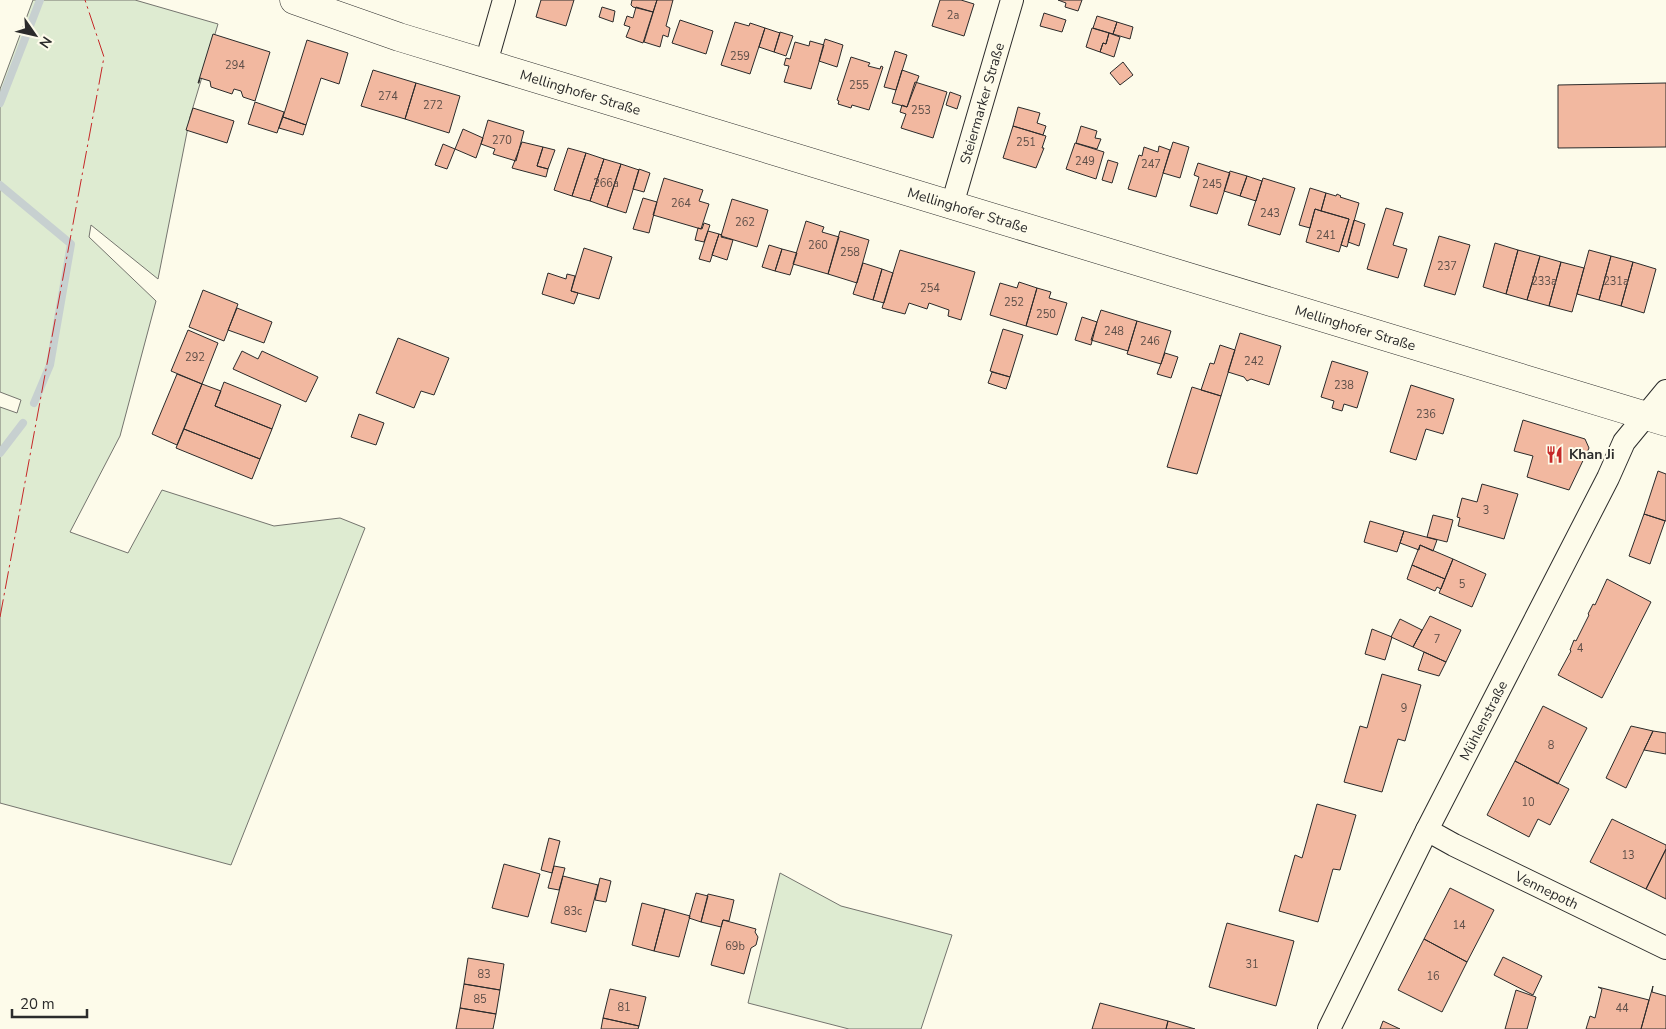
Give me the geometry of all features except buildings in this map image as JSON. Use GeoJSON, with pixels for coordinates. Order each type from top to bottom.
{"type":"FeatureCollection","features":[{"type":"Feature","properties":{"kind":"main road","name":"Mellinghofer Straße"},"geometry":{"type":"LineString","coordinates":[[294,0],[398,37],[1655,419]]}},
{"type":"Feature","properties":{"kind":"street"},"geometry":{"type":"LineString","coordinates":[[486,63],[504,0]]}},
{"type":"Feature","properties":{"kind":"street","name":"Steiermarker Straße"},"geometry":{"type":"LineString","coordinates":[[952,205],[1012,0]]}},
{"type":"Feature","properties":{"kind":"street"},"geometry":{"type":"LineString","coordinates":[[1655,419],[1666,391]]}},
{"type":"Feature","properties":{"kind":"street","name":"Mühlenstraße"},"geometry":{"type":"LineString","coordinates":[[1329,1029],[1427,830],[1608,478],[1624,442],[1655,419]]}},
{"type":"Feature","properties":{"kind":"street","name":"Vennepoth"},"geometry":{"type":"LineString","coordinates":[[1427,830],[1666,948]]}},
{"type":"Feature","properties":{"kind":"green space"},"geometry":{"type":"Polygon","coordinates":[[[33,0],[135,0],[218,24],[190,117],[158,279],[91,225],[89,237],[156,301],[120,436],[70,532],[128,553],[162,490],[274,526],[340,518],[365,528],[231,865],[0,803],[0,407],[17,413],[21,400],[0,392],[0,89],[33,0]]]}},
{"type":"Feature","properties":{"kind":"green space"},"geometry":{"type":"Polygon","coordinates":[[[780,873],[841,906],[952,935],[921,1029],[849,1029],[748,1003],[780,873]]]}},
{"type":"Feature","properties":{"kind":"waterway"},"geometry":{"type":"LineString","coordinates":[[0,103],[40,0]]}},
{"type":"Feature","properties":{"kind":"waterway"},"geometry":{"type":"LineString","coordinates":[[0,185],[71,244],[50,365],[34,403]]}},
{"type":"Feature","properties":{"kind":"waterway"},"geometry":{"type":"LineString","coordinates":[[0,453],[23,423]]}},
{"type":"Feature","properties":{"kind":"power"},"geometry":{"type":"LineString","coordinates":[[0,617],[104,57],[85,0]]}},
{"type":"Feature","properties":{"kind":"place","name":"Khan Ji"},"geometry":{"type":"Point","coordinates":[1555,454]}}]}
